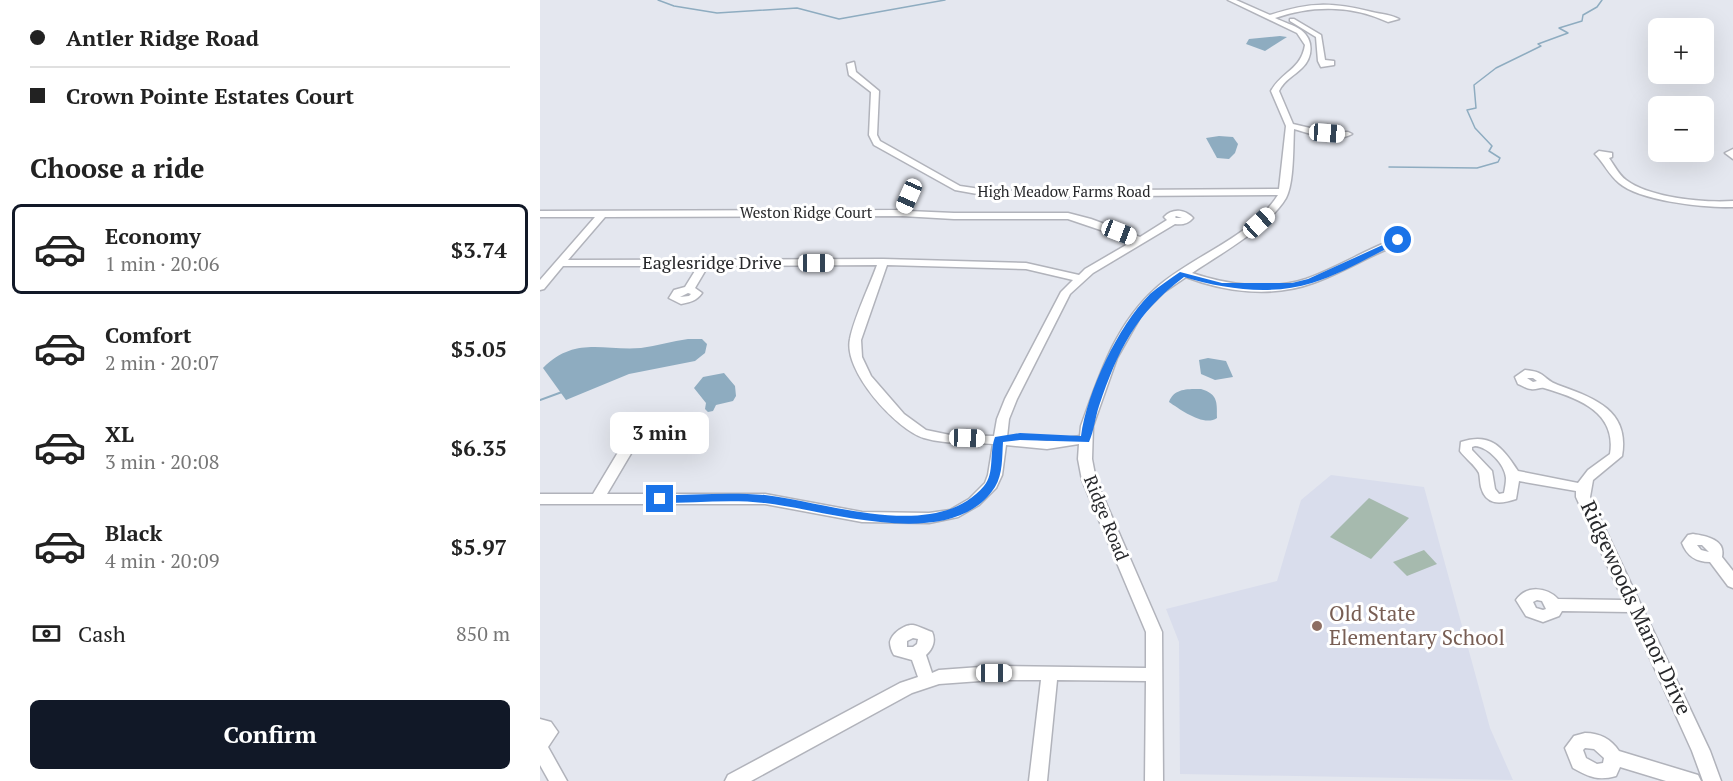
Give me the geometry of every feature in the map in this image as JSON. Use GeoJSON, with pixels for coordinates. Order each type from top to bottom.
{"type":"FeatureCollection","features":[{"type":"Feature","properties":{"kind":"street"},"geometry":{"type":"LineString","coordinates":[[1231,0],[1300,32],[1308,45],[1302,66],[1279,83],[1275,91],[1290,126],[1284,192]]}},
{"type":"Feature","properties":{"kind":"street"},"geometry":{"type":"LineString","coordinates":[[1268,18],[1299,8],[1323,7],[1349,9],[1384,17]]}},
{"type":"Feature","properties":{"kind":"street"},"geometry":{"type":"LineString","coordinates":[[1280,15],[1316,33],[1321,39],[1322,62]]}},
{"type":"Feature","properties":{"kind":"street","name":"High Meadow Farms Road"},"geometry":{"type":"LineString","coordinates":[[851,64],[852,73],[874,91],[873,135],[877,143],[958,188],[994,194],[1284,192]]}},
{"type":"Feature","properties":{"kind":"street"},"geometry":{"type":"LineString","coordinates":[[1290,126],[1340,134]]}},
{"type":"Feature","properties":{"kind":"street"},"geometry":{"type":"LineString","coordinates":[[1733,152],[1729,153],[1733,156]]}},
{"type":"Feature","properties":{"kind":"street"},"geometry":{"type":"LineString","coordinates":[[1605,156],[1620,179],[1633,187],[1696,203],[1733,204]]}},
{"type":"Feature","properties":{"kind":"street","name":"Ridge Road"},"geometry":{"type":"LineString","coordinates":[[1154,781],[1154,632],[1097,503],[1080,440],[1104,377],[1127,330],[1149,301],[1183,273],[1259,223],[1271,212],[1284,192]]}},
{"type":"Feature","properties":{"kind":"street"},"geometry":{"type":"LineString","coordinates":[[902,213],[909,196]]}},
{"type":"Feature","properties":{"kind":"street","name":"Weston Ridge Court"},"geometry":{"type":"LineString","coordinates":[[540,214],[902,213],[954,216],[1068,216],[1089,220],[1140,240]]}},
{"type":"Feature","properties":{"kind":"street"},"geometry":{"type":"LineString","coordinates":[[540,287],[602,214]]}},
{"type":"Feature","properties":{"kind":"street"},"geometry":{"type":"LineString","coordinates":[[540,499],[765,499],[862,518],[942,517],[964,508],[985,494],[995,475],[998,440],[1011,399],[1064,296],[1079,278],[1173,221]]}},
{"type":"Feature","properties":{"kind":"street"},"geometry":{"type":"LineString","coordinates":[[1183,273],[1221,285],[1292,286],[1311,281],[1347,262],[1399,241]]}},
{"type":"Feature","properties":{"kind":"street"},"geometry":{"type":"LineString","coordinates":[[883,262],[855,340],[856,359],[863,376],[902,419],[922,433],[946,438],[998,440],[1020,436],[1063,437],[1080,440]]}},
{"type":"Feature","properties":{"kind":"street","name":"Eaglesridge Drive"},"geometry":{"type":"LineString","coordinates":[[560,264],[883,262],[1026,266],[1079,278]]}},
{"type":"Feature","properties":{"kind":"street"},"geometry":{"type":"LineString","coordinates":[[689,290],[705,263]]}},
{"type":"Feature","properties":{"kind":"street","name":"Ridgewoods Manor Drive"},"geometry":{"type":"LineString","coordinates":[[1543,383],[1595,406],[1617,430],[1619,439],[1616,456],[1588,475],[1583,488],[1587,507],[1701,751],[1712,781]]}},
{"type":"Feature","properties":{"kind":"street"},"geometry":{"type":"LineString","coordinates":[[597,499],[634,437]]}},
{"type":"Feature","properties":{"kind":"street"},"geometry":{"type":"LineString","coordinates":[[1513,476],[1583,488]]}},
{"type":"Feature","properties":{"kind":"street"},"geometry":{"type":"LineString","coordinates":[[1714,557],[1733,582]]}},
{"type":"Feature","properties":{"kind":"street"},"geometry":{"type":"LineString","coordinates":[[1554,604],[1632,606]]}},
{"type":"Feature","properties":{"kind":"street"},"geometry":{"type":"LineString","coordinates":[[917,653],[927,681]]}},
{"type":"Feature","properties":{"kind":"street"},"geometry":{"type":"LineString","coordinates":[[734,781],[885,699],[927,681],[994,673],[1155,675]]}},
{"type":"Feature","properties":{"kind":"street"},"geometry":{"type":"LineString","coordinates":[[1038,781],[1050,673]]}},
{"type":"Feature","properties":{"kind":"street"},"geometry":{"type":"LineString","coordinates":[[540,726],[545,727],[549,732],[540,747],[558,781]]}},
{"type":"Feature","properties":{"kind":"street"},"geometry":{"type":"LineString","coordinates":[[1613,757],[1692,781]]}},
{"type":"Feature","properties":{"kind":"shaded area","name":"Old State Elementary School"},"geometry":{"type":"Polygon","coordinates":[[[1331,475],[1424,487],[1490,728],[1513,780],[1180,774],[1179,642],[1166,609],[1277,581],[1301,500],[1331,475]]]}},
{"type":"Feature","properties":{"kind":"green space"},"geometry":{"type":"Polygon","coordinates":[[[1369,498],[1409,518],[1371,559],[1330,537],[1369,498]]]}},
{"type":"Feature","properties":{"kind":"green space"},"geometry":{"type":"Polygon","coordinates":[[[1424,550],[1437,564],[1407,576],[1393,562],[1424,550]]]}},
{"type":"Feature","properties":{"kind":"water"},"geometry":{"type":"Polygon","coordinates":[[[1287,37],[1265,51],[1246,44],[1249,39],[1287,37]]]}},
{"type":"Feature","properties":{"kind":"water"},"geometry":{"type":"Polygon","coordinates":[[[1233,137],[1238,144],[1235,153],[1229,159],[1217,158],[1206,138],[1233,137]]]}},
{"type":"Feature","properties":{"kind":"water"},"geometry":{"type":"Polygon","coordinates":[[[688,339],[702,339],[707,344],[705,353],[695,361],[629,374],[566,400],[543,368],[555,358],[578,348],[641,348],[688,339]]]}},
{"type":"Feature","properties":{"kind":"water"},"geometry":{"type":"Polygon","coordinates":[[[1208,358],[1226,361],[1233,377],[1215,380],[1201,374],[1199,360],[1208,358]]]}},
{"type":"Feature","properties":{"kind":"water"},"geometry":{"type":"Polygon","coordinates":[[[724,373],[735,386],[736,396],[733,401],[716,405],[713,411],[708,412],[705,409],[706,403],[694,388],[703,377],[724,373]]]}},
{"type":"Feature","properties":{"kind":"water"},"geometry":{"type":"Polygon","coordinates":[[[1186,389],[1201,389],[1214,396],[1217,418],[1199,419],[1169,402],[1171,397],[1178,392],[1186,389]]]}},
{"type":"Feature","properties":{"kind":"waterway"},"geometry":{"type":"LineString","coordinates":[[658,0],[674,6],[717,13],[797,8],[839,19],[945,0]]}},
{"type":"Feature","properties":{"kind":"waterway"},"geometry":{"type":"LineString","coordinates":[[1389,167],[1477,168],[1498,162],[1500,158],[1489,151],[1492,146],[1475,128],[1467,110],[1476,108],[1474,85],[1496,68],[1541,46],[1538,44],[1568,33],[1559,28],[1582,21],[1583,15],[1597,7],[1602,0]]}},
{"type":"Feature","properties":{"kind":"waterway"},"geometry":{"type":"LineString","coordinates":[[540,400],[562,392]]}},
{"type":"Feature","properties":{"kind":"place","name":"Old State Elementary School"},"geometry":{"type":"Point","coordinates":[1317,626]}},
{"type":"Feature","properties":{"kind":"route"},"geometry":{"type":"LineString","coordinates":[[660,499],[765,499],[862,518],[929,518],[953,514],[985,494],[991,485],[995,475],[998,440],[1020,436],[1086,440],[1087,426],[1111,358],[1138,312],[1160,290],[1183,273],[1211,284],[1246,287],[1292,286],[1311,281],[1347,262],[1398,240]]}}]}
